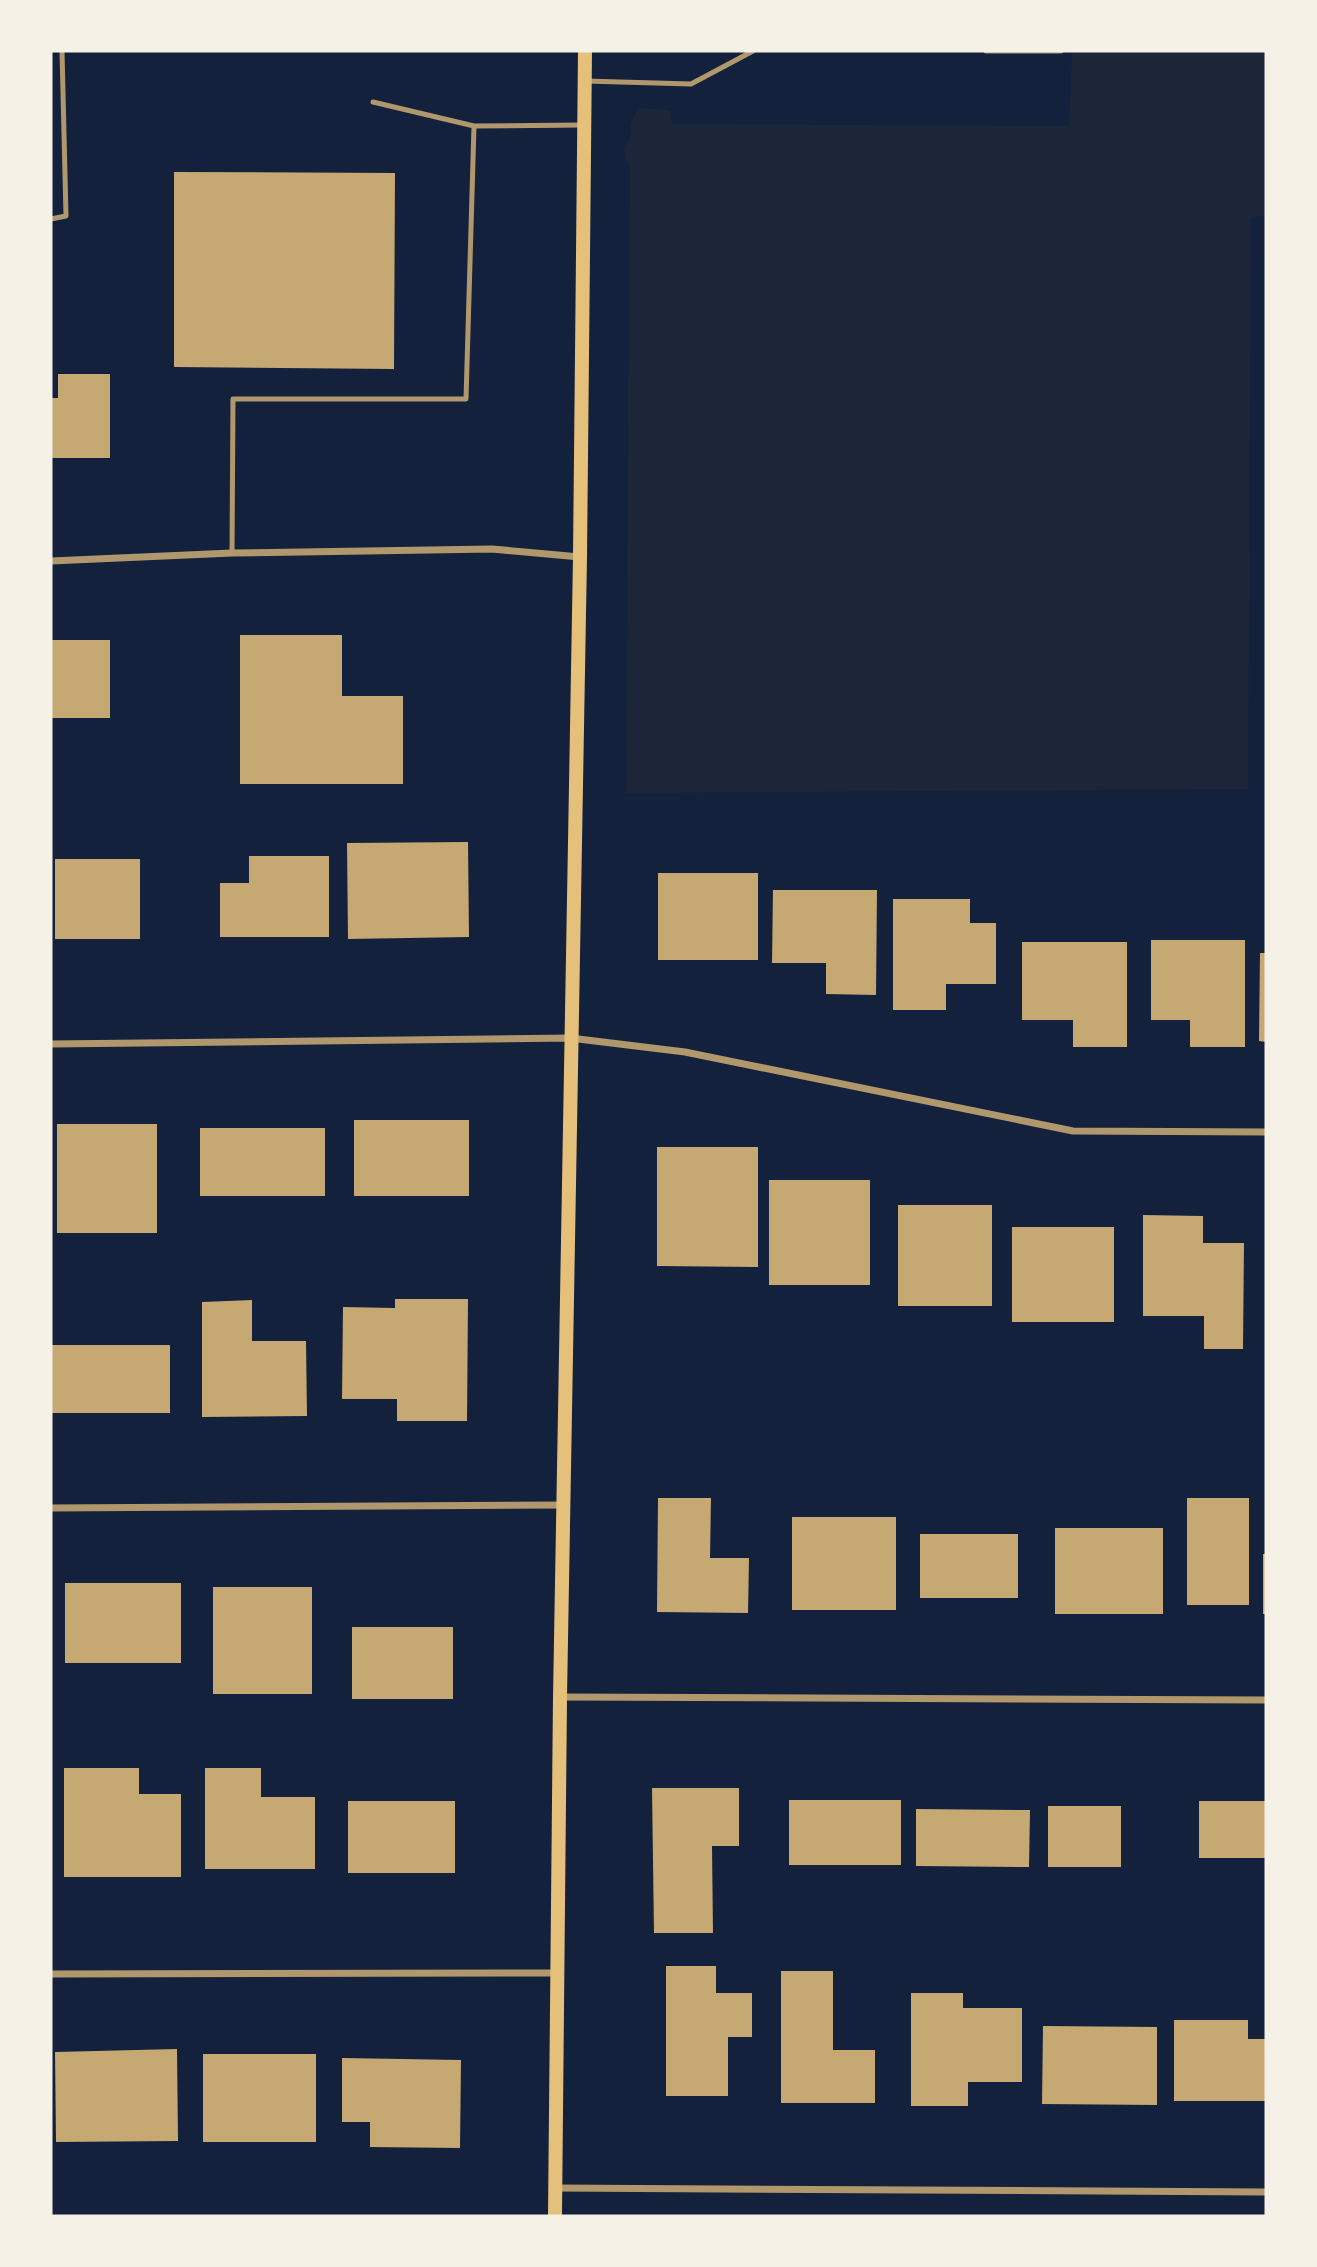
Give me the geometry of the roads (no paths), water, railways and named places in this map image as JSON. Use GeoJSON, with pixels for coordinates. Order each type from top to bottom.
{"type":"FeatureCollection","features":[{"type":"Feature","properties":{"kind":"main road"},"geometry":{"type":"LineString","coordinates":[[555,2216],[560,1697],[580,557],[585,51]]}},
{"type":"Feature","properties":{"kind":"street"},"geometry":{"type":"LineString","coordinates":[[51,561],[232,553],[492,549],[580,557]]}},
{"type":"Feature","properties":{"kind":"street"},"geometry":{"type":"LineString","coordinates":[[51,1044],[570,1038],[685,1052],[1073,1131],[1266,1132]]}},
{"type":"Feature","properties":{"kind":"street"},"geometry":{"type":"LineString","coordinates":[[51,1508],[564,1505]]}},
{"type":"Feature","properties":{"kind":"street"},"geometry":{"type":"LineString","coordinates":[[560,1697],[1266,1700]]}},
{"type":"Feature","properties":{"kind":"street"},"geometry":{"type":"LineString","coordinates":[[51,1974],[558,1973]]}},
{"type":"Feature","properties":{"kind":"street"},"geometry":{"type":"LineString","coordinates":[[555,2188],[1266,2192]]}},
{"type":"Feature","properties":{"kind":"lane"},"geometry":{"type":"LineString","coordinates":[[51,219],[66,216],[62,51]]}},
{"type":"Feature","properties":{"kind":"lane"},"geometry":{"type":"LineString","coordinates":[[585,80],[691,84],[753,51]]}},
{"type":"Feature","properties":{"kind":"lane"},"geometry":{"type":"LineString","coordinates":[[986,51],[1061,51]]}},
{"type":"Feature","properties":{"kind":"lane"},"geometry":{"type":"LineString","coordinates":[[373,102],[474,126],[584,125]]}},
{"type":"Feature","properties":{"kind":"lane"},"geometry":{"type":"LineString","coordinates":[[232,553],[233,399],[466,399],[474,126]]}}]}
